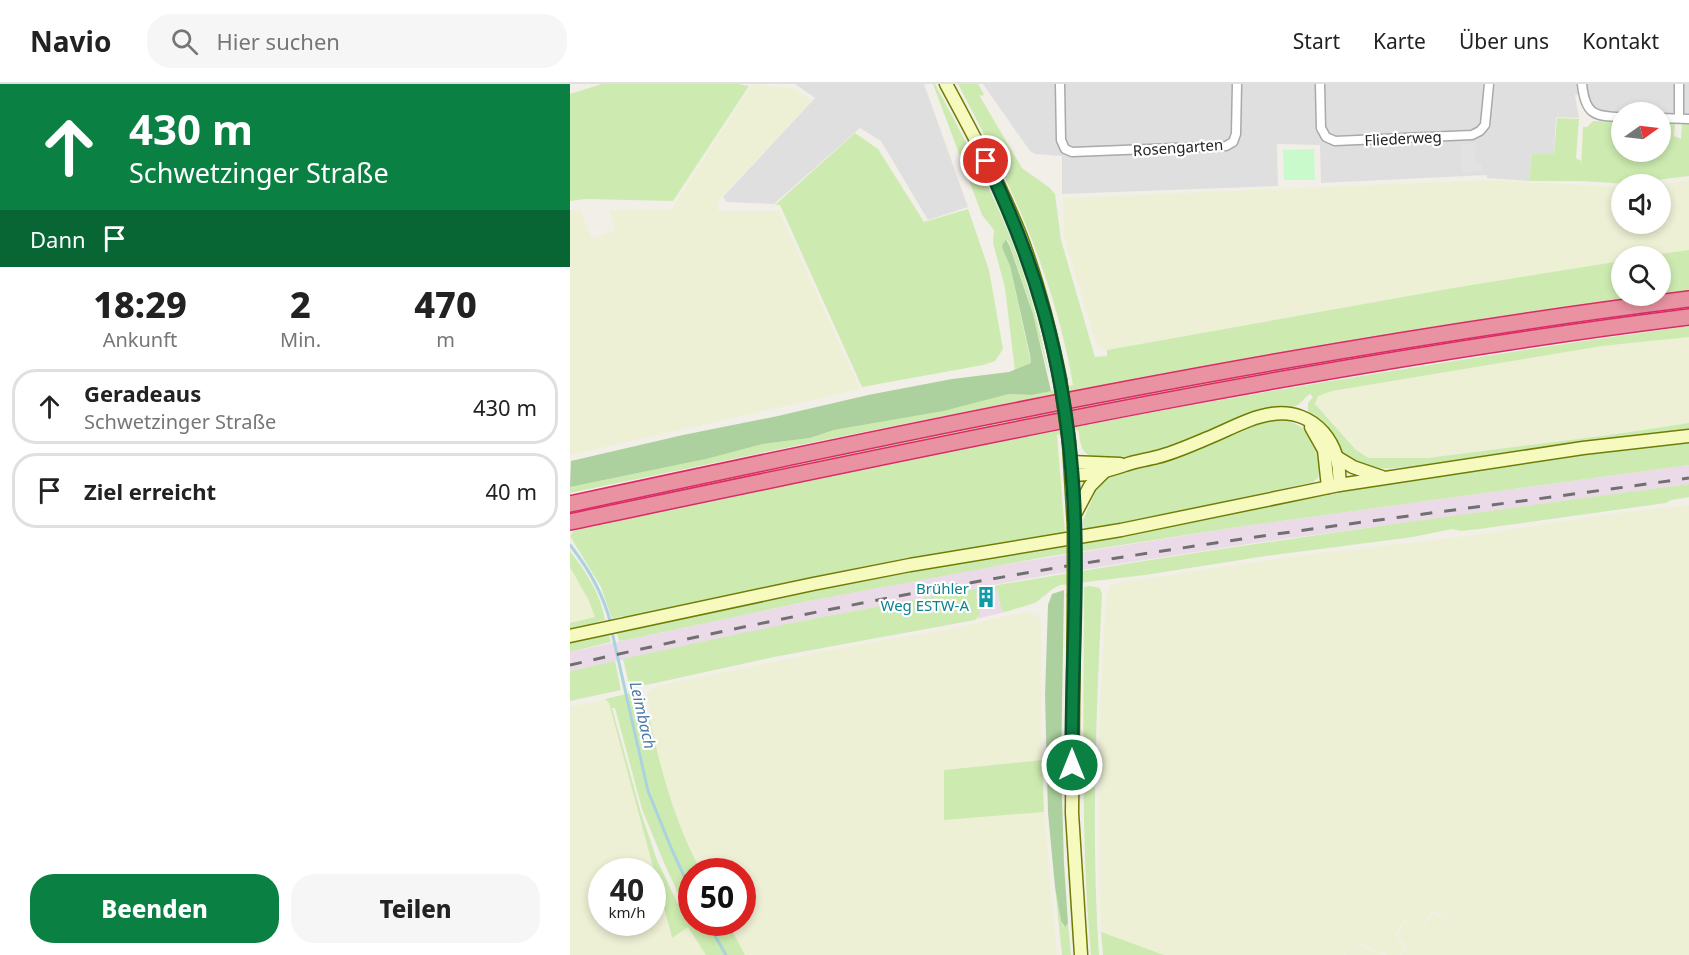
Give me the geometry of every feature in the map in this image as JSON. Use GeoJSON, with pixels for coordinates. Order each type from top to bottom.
{"type":"FeatureCollection","features":[{"type":"Feature","properties":{"kind":"highway"},"geometry":{"type":"LineString","coordinates":[[570,504],[885,437],[1224,372],[1482,329],[1689,299]]}},
{"type":"Feature","properties":{"kind":"highway"},"geometry":{"type":"LineString","coordinates":[[570,522],[932,446],[1228,389],[1508,343],[1689,317]]}},
{"type":"Feature","properties":{"kind":"main road"},"geometry":{"type":"LineString","coordinates":[[946,84],[1007,203],[1036,281],[1060,379],[1069,442],[1074,522],[1072,824],[1081,955]]}},
{"type":"Feature","properties":{"kind":"main road"},"geometry":{"type":"LineString","coordinates":[[1074,522],[1090,486],[1103,473],[1170,453],[1263,416],[1288,414],[1316,425],[1329,437],[1338,458],[1340,474],[1333,486]]}},
{"type":"Feature","properties":{"kind":"main road"},"geometry":{"type":"LineString","coordinates":[[1307,421],[1318,436],[1324,450],[1333,486]]}},
{"type":"Feature","properties":{"kind":"main road"},"geometry":{"type":"LineString","coordinates":[[570,636],[910,565],[1121,530],[1383,477],[1689,436]]}},
{"type":"Feature","properties":{"kind":"main road"},"geometry":{"type":"LineString","coordinates":[[1338,458],[1353,467],[1383,477]]}},
{"type":"Feature","properties":{"kind":"main road"},"geometry":{"type":"LineString","coordinates":[[1071,469],[1127,464]]}},
{"type":"Feature","properties":{"kind":"main road"},"geometry":{"type":"LineString","coordinates":[[1071,469],[1103,473]]}},
{"type":"Feature","properties":{"kind":"street","name":"Rosengarten"},"geometry":{"type":"LineString","coordinates":[[1060,84],[1061,140],[1065,149],[1072,152],[1226,146],[1233,142],[1236,134],[1237,84]]}},
{"type":"Feature","properties":{"kind":"street","name":"Fliederweg"},"geometry":{"type":"LineString","coordinates":[[1320,84],[1321,128],[1326,137],[1335,141],[1472,135],[1485,125],[1489,84]]}},
{"type":"Feature","properties":{"kind":"street"},"geometry":{"type":"LineString","coordinates":[[1582,84],[1589,110],[1599,116],[1611,117]]}},
{"type":"Feature","properties":{"kind":"street"},"geometry":{"type":"LineString","coordinates":[[1679,84],[1679,118]]}},
{"type":"Feature","properties":{"kind":"street"},"geometry":{"type":"LineString","coordinates":[[1671,118],[1689,119]]}},
{"type":"Feature","properties":{"kind":"shaded area"},"geometry":{"type":"Polygon","coordinates":[[[795,84],[924,84],[968,207],[928,220],[881,141],[860,128],[774,204],[727,202],[723,197],[815,98],[795,84]]]}},
{"type":"Feature","properties":{"kind":"shaded area"},"geometry":{"type":"Polygon","coordinates":[[[983,84],[1689,84],[1689,114],[1671,113],[1671,102],[1611,102],[1611,111],[1599,111],[1590,103],[1588,93],[1575,95],[1579,118],[1556,117],[1554,154],[1532,153],[1529,181],[1487,178],[1487,175],[1321,183],[1320,145],[1277,144],[1278,186],[1062,194],[1062,156],[1035,154],[1030,151],[983,84]]]}},
{"type":"Feature","properties":{"kind":"shaded area"},"geometry":{"type":"Polygon","coordinates":[[[1476,143],[1475,164],[1482,164],[1482,171],[1462,172],[1461,144],[1476,143]]]}},
{"type":"Feature","properties":{"kind":"shaded area"},"geometry":{"type":"Polygon","coordinates":[[[1689,465],[1689,484],[1248,544],[1048,575],[822,617],[570,671],[570,652],[819,599],[978,569],[1244,526],[1689,465]]]}},
{"type":"Feature","properties":{"kind":"shaded area"},"geometry":{"type":"Polygon","coordinates":[[[997,590],[1001,609],[1005,612],[977,619],[979,617],[976,594],[997,590]]]}},
{"type":"Feature","properties":{"kind":"green space"},"geometry":{"type":"Polygon","coordinates":[[[602,84],[738,84],[749,86],[673,201],[585,199],[570,201],[570,94],[602,84]]]}},
{"type":"Feature","properties":{"kind":"green space"},"geometry":{"type":"Polygon","coordinates":[[[752,84],[792,88],[812,101],[718,201],[718,211],[779,211],[860,389],[570,455],[570,211],[580,210],[592,238],[615,230],[610,210],[673,210],[675,203],[752,84]]]}},
{"type":"Feature","properties":{"kind":"green space"},"geometry":{"type":"Polygon","coordinates":[[[933,84],[968,147],[1008,233],[1031,299],[1049,375],[1029,301],[1006,239],[1003,250],[1010,266],[1031,363],[1015,371],[1005,288],[993,243],[994,230],[982,215],[933,84]]]}},
{"type":"Feature","properties":{"kind":"green space"},"geometry":{"type":"Polygon","coordinates":[[[938,84],[971,144],[1000,204],[1013,234],[1035,297],[1052,374],[1037,307],[1018,249],[981,165],[938,84]]]}},
{"type":"Feature","properties":{"kind":"green space"},"geometry":{"type":"Polygon","coordinates":[[[958,84],[978,84],[984,94],[979,95],[1022,168],[1055,194],[1061,240],[1095,357],[1107,356],[1107,350],[1453,288],[1611,263],[1611,302],[1353,341],[1125,381],[847,435],[570,493],[570,487],[706,459],[763,444],[810,438],[834,430],[944,411],[1009,394],[1032,395],[1073,385],[1055,306],[1028,230],[995,156],[958,84]]]}},
{"type":"Feature","properties":{"kind":"green space"},"geometry":{"type":"Polygon","coordinates":[[[1557,118],[1579,119],[1576,158],[1581,161],[1581,168],[1583,127],[1587,127],[1593,121],[1611,122],[1611,162],[1671,162],[1671,124],[1675,124],[1674,136],[1681,139],[1682,124],[1689,124],[1689,176],[1671,178],[1671,174],[1611,174],[1611,183],[1529,181],[1532,153],[1554,154],[1557,118]]]}},
{"type":"Feature","properties":{"kind":"green space"},"geometry":{"type":"Polygon","coordinates":[[[855,133],[878,149],[924,222],[968,209],[989,270],[1003,349],[995,361],[862,387],[780,205],[775,205],[855,133]]]}},
{"type":"Feature","properties":{"kind":"green space"},"geometry":{"type":"Polygon","coordinates":[[[1314,149],[1315,180],[1284,180],[1283,150],[1314,149]]]}},
{"type":"Feature","properties":{"kind":"green space"},"geometry":{"type":"Polygon","coordinates":[[[1488,180],[1611,186],[1611,234],[1671,234],[1671,183],[1689,180],[1689,250],[1671,252],[1671,246],[1611,246],[1611,263],[1453,288],[1107,350],[1097,345],[1064,237],[1063,198],[1488,180]]]}},
{"type":"Feature","properties":{"kind":"green space"},"geometry":{"type":"Polygon","coordinates":[[[1006,239],[1033,314],[1051,391],[1032,395],[1009,394],[944,411],[834,430],[810,438],[763,444],[706,459],[570,487],[571,461],[868,395],[952,379],[1009,372],[1031,363],[1010,266],[1002,246],[1006,239]]]}},
{"type":"Feature","properties":{"kind":"green space"},"geometry":{"type":"Polygon","coordinates":[[[1689,250],[1689,291],[1671,293],[1671,252],[1689,250]]]}},
{"type":"Feature","properties":{"kind":"green space"},"geometry":{"type":"Polygon","coordinates":[[[1689,306],[1689,311],[570,515],[570,510],[931,435],[1202,382],[1442,341],[1689,306]]]}},
{"type":"Feature","properties":{"kind":"green space"},"geometry":{"type":"Polygon","coordinates":[[[1689,326],[1689,337],[1602,346],[1332,391],[1318,396],[1315,404],[1355,449],[1368,458],[1427,458],[1689,423],[1689,431],[1415,467],[1382,469],[1355,462],[1340,451],[1308,411],[1308,403],[1313,397],[1310,394],[1296,406],[1264,410],[1176,446],[1131,459],[1110,460],[1088,455],[1081,445],[1078,430],[1057,435],[1065,533],[760,590],[623,619],[622,616],[612,619],[601,587],[570,536],[573,531],[711,500],[1128,416],[1408,368],[1689,326]]]}},
{"type":"Feature","properties":{"kind":"green space"},"geometry":{"type":"Polygon","coordinates":[[[1689,337],[1689,423],[1427,458],[1368,458],[1355,449],[1315,404],[1318,396],[1332,391],[1602,346],[1689,337]]]}},
{"type":"Feature","properties":{"kind":"green space"},"geometry":{"type":"Polygon","coordinates":[[[1267,420],[1291,422],[1309,434],[1319,454],[1318,478],[1313,482],[1098,529],[1097,527],[1084,529],[1083,520],[1095,493],[1094,488],[1102,481],[1130,469],[1183,454],[1267,420]]]}},
{"type":"Feature","properties":{"kind":"green space"},"geometry":{"type":"Polygon","coordinates":[[[1689,441],[1689,465],[1244,526],[1045,557],[819,599],[626,640],[619,641],[617,633],[626,631],[626,628],[802,591],[1153,529],[1421,477],[1564,455],[1689,441]]]}},
{"type":"Feature","properties":{"kind":"green space"},"geometry":{"type":"Polygon","coordinates":[[[1689,484],[1689,497],[1666,503],[1479,529],[1461,531],[1452,529],[1413,537],[1061,585],[1035,603],[1005,612],[1001,609],[997,590],[977,593],[980,615],[975,620],[779,656],[637,687],[630,688],[623,659],[755,630],[1154,559],[1689,484]]]}},
{"type":"Feature","properties":{"kind":"green space"},"geometry":{"type":"Polygon","coordinates":[[[1689,505],[1689,955],[1401,955],[1407,946],[1397,936],[1405,921],[1423,926],[1433,913],[1467,927],[1433,911],[1422,925],[1404,920],[1395,936],[1405,946],[1400,955],[1388,955],[1351,941],[1344,955],[1164,955],[1101,932],[1099,726],[1106,594],[1111,585],[1295,556],[1475,535],[1609,514],[1689,505]]]}},
{"type":"Feature","properties":{"kind":"green space"},"geometry":{"type":"Polygon","coordinates":[[[570,551],[592,584],[605,620],[597,622],[597,625],[570,631],[570,623],[595,617],[570,567],[570,551]]]}},
{"type":"Feature","properties":{"kind":"green space"},"geometry":{"type":"Polygon","coordinates":[[[570,567],[595,617],[570,623],[570,567]]]}},
{"type":"Feature","properties":{"kind":"green space"},"geometry":{"type":"Polygon","coordinates":[[[1084,587],[1100,588],[1102,594],[1096,729],[1095,820],[1099,955],[1091,955],[1085,863],[1084,587]]]}},
{"type":"Feature","properties":{"kind":"green space"},"geometry":{"type":"Polygon","coordinates":[[[1064,590],[1061,765],[1068,923],[1065,927],[1061,921],[1055,887],[1048,813],[1045,695],[1048,605],[1052,594],[1064,590]]]}},
{"type":"Feature","properties":{"kind":"green space"},"geometry":{"type":"Polygon","coordinates":[[[1068,598],[1067,784],[1076,955],[1074,955],[1070,910],[1066,821],[1065,687],[1068,598]]]}},
{"type":"Feature","properties":{"kind":"green space"},"geometry":{"type":"Polygon","coordinates":[[[1025,612],[1037,615],[1041,621],[1042,760],[944,770],[944,820],[1044,812],[1057,955],[745,955],[735,936],[756,936],[756,858],[694,858],[678,820],[659,763],[647,692],[657,686],[861,644],[950,629],[1025,612]]]}},
{"type":"Feature","properties":{"kind":"green space"},"geometry":{"type":"Polygon","coordinates":[[[600,633],[601,636],[609,635],[611,642],[570,652],[570,640],[600,633]]]}},
{"type":"Feature","properties":{"kind":"green space"},"geometry":{"type":"Polygon","coordinates":[[[615,661],[621,690],[570,701],[570,671],[615,661]]]}},
{"type":"Feature","properties":{"kind":"green space"},"geometry":{"type":"Polygon","coordinates":[[[639,691],[643,696],[646,720],[650,720],[670,798],[694,858],[678,858],[678,894],[666,867],[666,858],[662,858],[642,809],[615,708],[612,708],[641,813],[656,858],[651,858],[609,703],[605,699],[639,691]]]}},
{"type":"Feature","properties":{"kind":"green space"},"geometry":{"type":"Polygon","coordinates":[[[605,699],[609,702],[650,858],[588,858],[588,936],[666,936],[666,919],[671,938],[678,933],[678,936],[694,936],[706,955],[570,955],[570,707],[605,699]]]}},
{"type":"Feature","properties":{"kind":"green space"},"geometry":{"type":"Polygon","coordinates":[[[1042,760],[1044,812],[944,820],[944,770],[1042,760]]]}},
{"type":"Feature","properties":{"kind":"green space"},"geometry":{"type":"Polygon","coordinates":[[[666,879],[678,904],[678,934],[672,938],[666,916],[666,879]]]}},
{"type":"Feature","properties":{"kind":"green space"},"geometry":{"type":"Polygon","coordinates":[[[1055,887],[1061,921],[1064,927],[1068,923],[1071,955],[1062,955],[1055,887]]]}},
{"type":"Feature","properties":{"kind":"green space"},"geometry":{"type":"Polygon","coordinates":[[[1101,932],[1104,933],[1164,955],[1103,955],[1101,932]]]}},
{"type":"Feature","properties":{"kind":"green space"},"geometry":{"type":"Polygon","coordinates":[[[694,936],[735,936],[745,955],[706,955],[694,936]]]}},
{"type":"Feature","properties":{"kind":"green space"},"geometry":{"type":"Polygon","coordinates":[[[1351,942],[1384,955],[1345,955],[1351,942]]]}},
{"type":"Feature","properties":{"kind":"waterway","name":"Leimbach"},"geometry":{"type":"LineString","coordinates":[[570,545],[595,583],[611,625]]}},
{"type":"Feature","properties":{"kind":"waterway","name":"Leimbach"},"geometry":{"type":"LineString","coordinates":[[612,632],[648,791],[678,863]]}},
{"type":"Feature","properties":{"kind":"waterway","name":"Leimbach"},"geometry":{"type":"LineString","coordinates":[[715,936],[726,955]]}},
{"type":"Feature","properties":{"kind":"railway"},"geometry":{"type":"LineString","coordinates":[[570,665],[719,632],[1018,574],[1234,540],[1689,478]]}},
{"type":"Feature","properties":{"kind":"place","name":"Brühler Weg ESTW-A"},"geometry":{"type":"Point","coordinates":[986,597]}},
{"type":"Feature","properties":{"kind":"route"},"geometry":{"type":"LineString","coordinates":[[986,161],[1007,203],[1033,271],[1050,332],[1065,410],[1074,517],[1072,765]]}}]}
